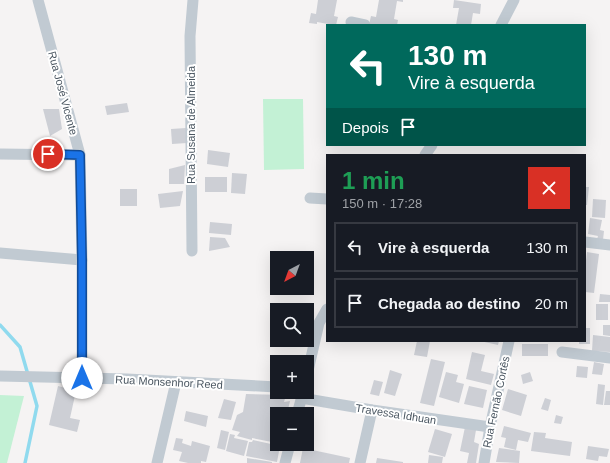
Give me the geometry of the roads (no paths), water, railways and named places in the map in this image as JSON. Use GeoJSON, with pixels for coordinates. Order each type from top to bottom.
{"type":"FeatureCollection","features":[{"type":"Feature","properties":{"kind":"street","name":"Rua José Vicente"},"geometry":{"type":"LineString","coordinates":[[38,0],[80,155],[82,378]]}},
{"type":"Feature","properties":{"kind":"street","name":"Rua Susana de Almeida"},"geometry":{"type":"LineString","coordinates":[[192,251],[190,36],[193,0]]}},
{"type":"Feature","properties":{"kind":"street"},"geometry":{"type":"LineString","coordinates":[[502,24],[514,0]]}},
{"type":"Feature","properties":{"kind":"street"},"geometry":{"type":"LineString","coordinates":[[351,22],[361,24]]}},
{"type":"Feature","properties":{"kind":"street"},"geometry":{"type":"LineString","coordinates":[[0,154],[80,155]]}},
{"type":"Feature","properties":{"kind":"street"},"geometry":{"type":"LineString","coordinates":[[310,198],[326,199]]}},
{"type":"Feature","properties":{"kind":"street"},"geometry":{"type":"LineString","coordinates":[[586,242],[610,245]]}},
{"type":"Feature","properties":{"kind":"street"},"geometry":{"type":"LineString","coordinates":[[0,253],[82,260]]}},
{"type":"Feature","properties":{"kind":"street"},"geometry":{"type":"LineString","coordinates":[[312,355],[319,323],[326,311]]}},
{"type":"Feature","properties":{"kind":"street","name":"Rua Fernão Cortês"},"geometry":{"type":"LineString","coordinates":[[484,463],[490,427],[509,342]]}},
{"type":"Feature","properties":{"kind":"street"},"geometry":{"type":"LineString","coordinates":[[562,352],[610,358]]}},
{"type":"Feature","properties":{"kind":"street","name":"Rua Monsenhor Reed"},"geometry":{"type":"LineString","coordinates":[[0,376],[82,378],[270,387]]}},
{"type":"Feature","properties":{"kind":"street"},"geometry":{"type":"LineString","coordinates":[[157,463],[176,382]]}},
{"type":"Feature","properties":{"kind":"street","name":"Travessa Idhuan"},"geometry":{"type":"LineString","coordinates":[[314,398],[372,410],[490,427]]}},
{"type":"Feature","properties":{"kind":"street"},"geometry":{"type":"LineString","coordinates":[[360,463],[372,410]]}},
{"type":"Feature","properties":{"kind":"street"},"geometry":{"type":"LineString","coordinates":[[285,463],[288,451]]}},
{"type":"Feature","properties":{"kind":"waterway"},"geometry":{"type":"LineString","coordinates":[[0,325],[20,347],[37,406],[25,463]]}}]}
